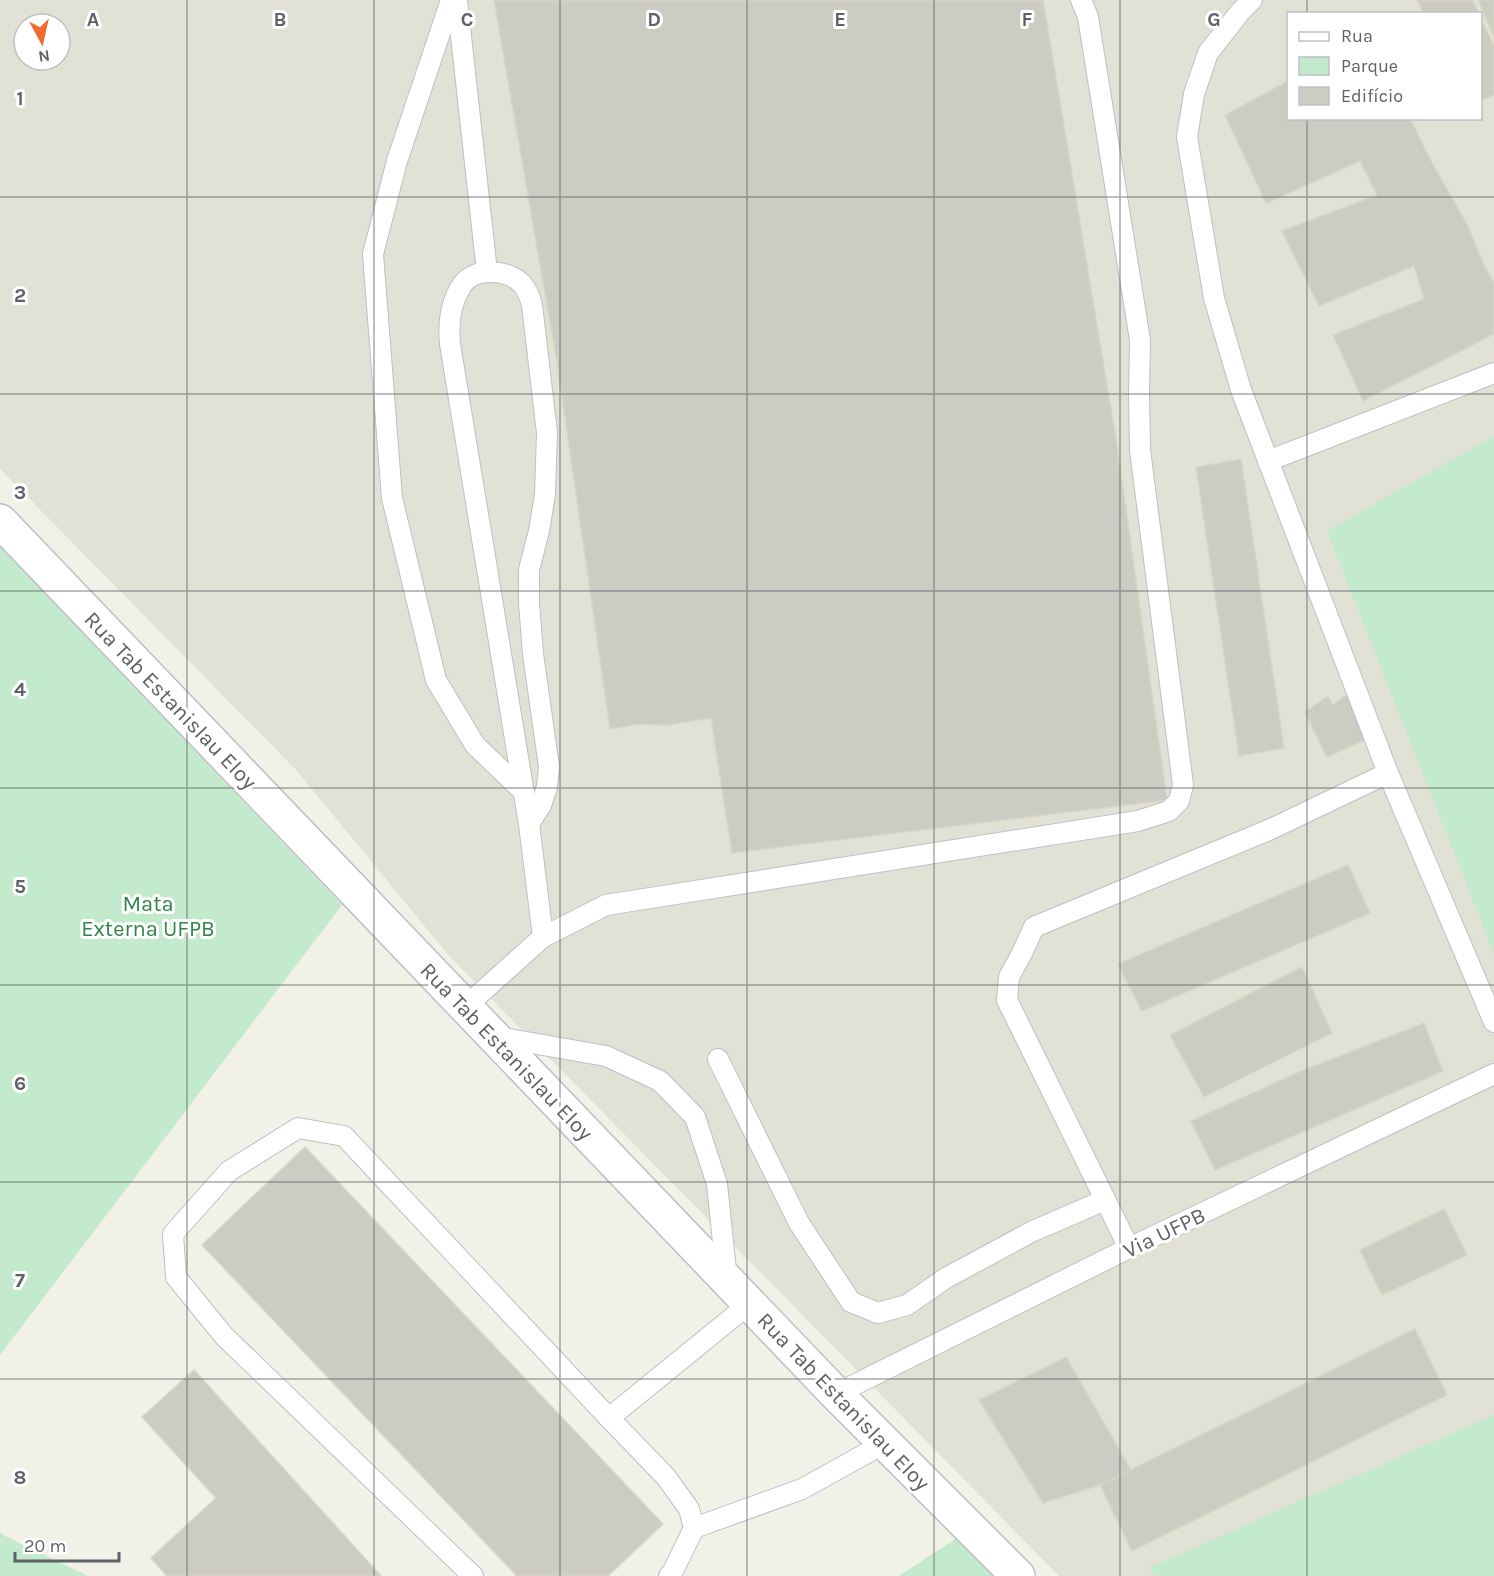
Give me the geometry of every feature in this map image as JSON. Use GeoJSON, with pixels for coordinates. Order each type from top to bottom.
{"type":"FeatureCollection","features":[{"type":"Feature","properties":{"kind":"street","name":"Rua Tab Estanislau Eloy"},"geometry":{"type":"LineString","coordinates":[[0,521],[836,1394],[1018,1576]]}},
{"type":"Feature","properties":{"kind":"lane"},"geometry":{"type":"LineString","coordinates":[[451,0],[397,161],[373,254],[392,498],[436,680],[475,745],[524,792]]}},
{"type":"Feature","properties":{"kind":"lane"},"geometry":{"type":"LineString","coordinates":[[457,0],[487,272]]}},
{"type":"Feature","properties":{"kind":"lane"},"geometry":{"type":"LineString","coordinates":[[465,1007],[543,937],[606,905],[1138,820],[1169,811],[1179,801],[1183,785],[1140,450],[1138,392],[1140,340],[1088,17],[1081,0]]}},
{"type":"Feature","properties":{"kind":"lane"},"geometry":{"type":"LineString","coordinates":[[1252,0],[1208,53],[1194,94],[1188,137],[1214,298],[1241,390],[1388,773],[1492,1013]]}},
{"type":"Feature","properties":{"kind":"lane"},"geometry":{"type":"LineString","coordinates":[[529,824],[547,788],[549,767],[533,654],[529,570],[545,494],[547,433],[532,305],[528,294],[520,282],[507,275],[487,272],[472,275],[463,283],[452,309],[449,325],[450,344],[524,792],[543,937]]}},
{"type":"Feature","properties":{"kind":"lane"},"geometry":{"type":"LineString","coordinates":[[1268,461],[1494,373]]}},
{"type":"Feature","properties":{"kind":"lane"},"geometry":{"type":"LineString","coordinates":[[1130,1248],[1007,1000],[1010,977],[1034,927],[1271,829],[1388,773]]}},
{"type":"Feature","properties":{"kind":"lane"},"geometry":{"type":"LineString","coordinates":[[494,1037],[606,1056],[660,1081],[695,1116],[717,1184],[738,1292],[609,1418]]}},
{"type":"Feature","properties":{"kind":"lane"},"geometry":{"type":"LineString","coordinates":[[718,1059],[799,1223],[851,1302],[878,1313],[907,1305],[946,1278],[1031,1232],[1105,1200]]}},
{"type":"Feature","properties":{"kind":"lane","name":"Via UFPB"},"geometry":{"type":"LineString","coordinates":[[836,1394],[1130,1248],[1494,1074]]}},
{"type":"Feature","properties":{"kind":"lane"},"geometry":{"type":"LineString","coordinates":[[473,1576],[224,1336],[176,1277],[173,1233],[228,1171],[298,1128],[344,1136],[666,1477],[689,1509],[694,1528],[669,1576]]}},
{"type":"Feature","properties":{"kind":"lane"},"geometry":{"type":"LineString","coordinates":[[694,1528],[802,1489],[885,1443]]}},
{"type":"Feature","properties":{"kind":"shaded area"},"geometry":{"type":"Polygon","coordinates":[[[0,0],[1494,0],[1494,1576],[1059,1576],[450,957],[296,770],[0,469],[0,0]]]}},
{"type":"Feature","properties":{"kind":"green space"},"geometry":{"type":"Polygon","coordinates":[[[1494,436],[1494,954],[1327,531],[1494,436]]]}},
{"type":"Feature","properties":{"kind":"green space","name":"Mata Externa UFPB"},"geometry":{"type":"Polygon","coordinates":[[[0,546],[342,905],[0,1355],[0,546]]]}},
{"type":"Feature","properties":{"kind":"green space"},"geometry":{"type":"Polygon","coordinates":[[[1494,1415],[1494,1576],[1156,1576],[1149,1568],[1494,1415]]]}},
{"type":"Feature","properties":{"kind":"green space"},"geometry":{"type":"Polygon","coordinates":[[[0,1530],[1,1534],[88,1576],[0,1576],[0,1530]]]}},
{"type":"Feature","properties":{"kind":"green space"},"geometry":{"type":"Polygon","coordinates":[[[960,1536],[1001,1576],[899,1576],[960,1536]]]}},
{"type":"Feature","properties":{"kind":"building"},"geometry":{"type":"Polygon","coordinates":[[[494,0],[1043,0],[1117,445],[1167,800],[732,853],[711,718],[667,725],[638,724],[610,729],[557,362],[494,0]]]}},
{"type":"Feature","properties":{"kind":"building"},"geometry":{"type":"Polygon","coordinates":[[[1417,0],[1473,0],[1478,12],[1423,12],[1417,0]]]}},
{"type":"Feature","properties":{"kind":"building"},"geometry":{"type":"Polygon","coordinates":[[[1478,0],[1494,0],[1494,37],[1478,0]]]}},
{"type":"Feature","properties":{"kind":"building"},"geometry":{"type":"Polygon","coordinates":[[[1482,21],[1494,46],[1494,95],[1482,100],[1482,21]]]}},
{"type":"Feature","properties":{"kind":"building"},"geometry":{"type":"Polygon","coordinates":[[[1287,82],[1287,120],[1411,120],[1468,226],[1494,283],[1494,334],[1363,401],[1333,335],[1424,299],[1414,266],[1319,306],[1282,231],[1377,195],[1360,161],[1266,203],[1225,115],[1287,82]]]}},
{"type":"Feature","properties":{"kind":"building"},"geometry":{"type":"Polygon","coordinates":[[[1241,459],[1284,748],[1239,756],[1196,467],[1241,459]]]}},
{"type":"Feature","properties":{"kind":"building"},"geometry":{"type":"Polygon","coordinates":[[[1350,692],[1369,738],[1327,757],[1305,712],[1328,696],[1333,705],[1350,692]]]}},
{"type":"Feature","properties":{"kind":"building"},"geometry":{"type":"Polygon","coordinates":[[[1348,865],[1370,913],[1142,1011],[1118,964],[1348,865]]]}},
{"type":"Feature","properties":{"kind":"building"},"geometry":{"type":"Polygon","coordinates":[[[1302,967],[1332,1033],[1204,1097],[1170,1035],[1302,967]]]}},
{"type":"Feature","properties":{"kind":"building"},"geometry":{"type":"Polygon","coordinates":[[[1424,1023],[1443,1071],[1215,1170],[1191,1121],[1299,1072],[1424,1023]]]}},
{"type":"Feature","properties":{"kind":"building"},"geometry":{"type":"Polygon","coordinates":[[[305,1147],[663,1524],[608,1576],[517,1576],[202,1245],[305,1147]]]}},
{"type":"Feature","properties":{"kind":"building"},"geometry":{"type":"Polygon","coordinates":[[[1444,1209],[1467,1255],[1382,1295],[1360,1250],[1444,1209]]]}},
{"type":"Feature","properties":{"kind":"building"},"geometry":{"type":"Polygon","coordinates":[[[1415,1329],[1447,1395],[1132,1551],[1100,1485],[1415,1329]]]}},
{"type":"Feature","properties":{"kind":"building"},"geometry":{"type":"Polygon","coordinates":[[[1066,1357],[1131,1470],[1100,1485],[1043,1503],[979,1400],[1066,1357]]]}},
{"type":"Feature","properties":{"kind":"building"},"geometry":{"type":"Polygon","coordinates":[[[194,1370],[381,1576],[167,1576],[151,1558],[216,1498],[142,1417],[194,1370]]]}}]}
